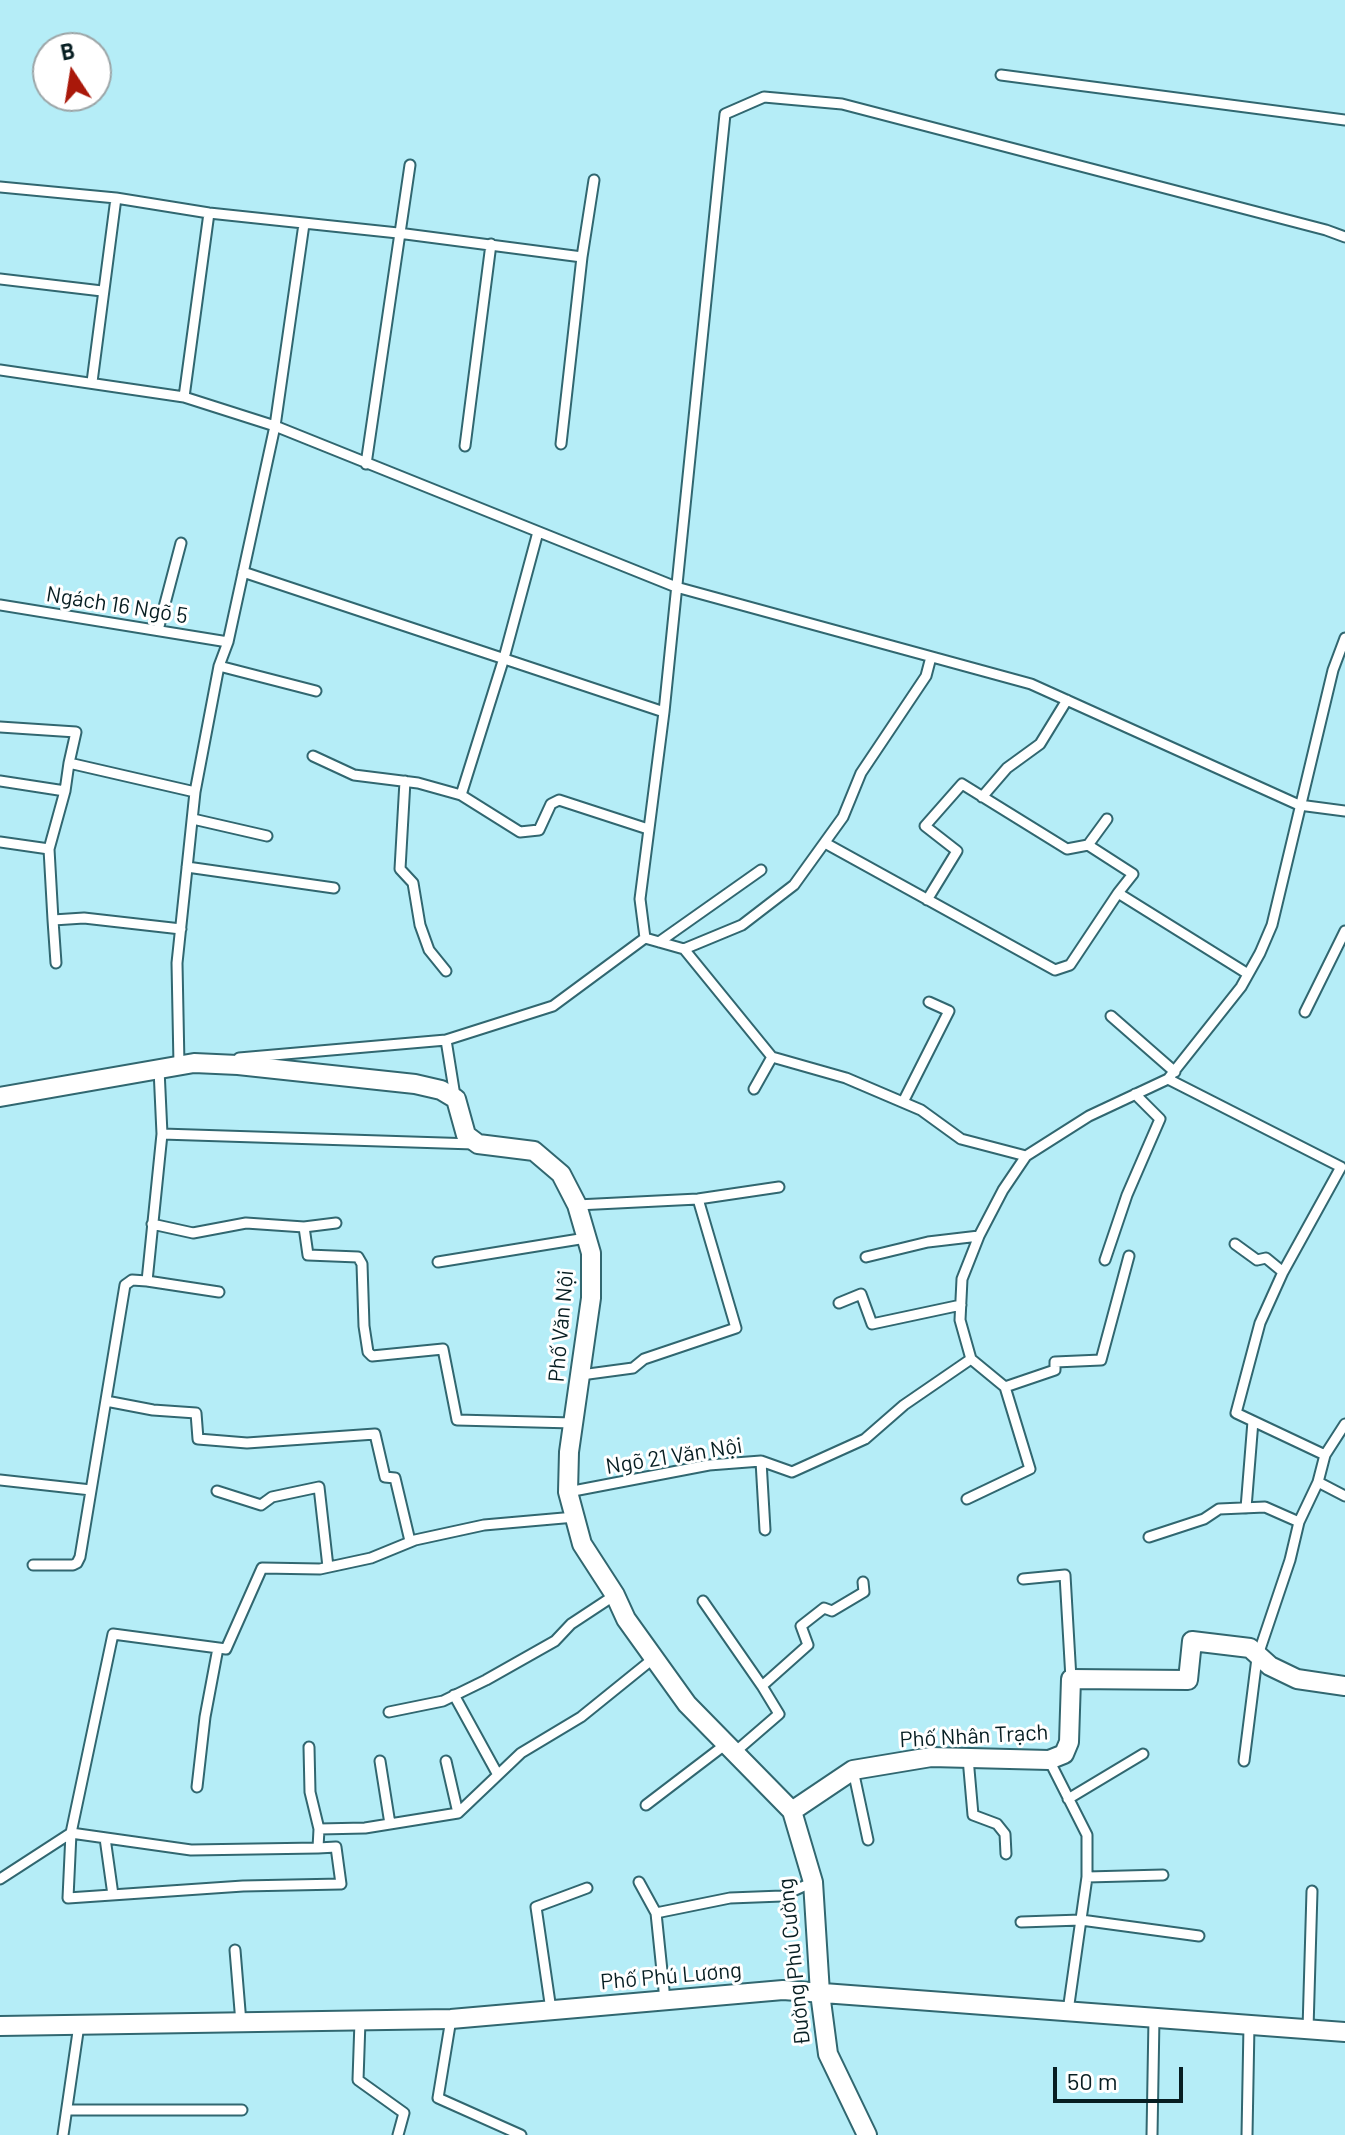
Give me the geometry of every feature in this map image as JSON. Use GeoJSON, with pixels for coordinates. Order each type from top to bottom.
{"type":"FeatureCollection","features":[{"type":"Feature","properties":{"kind":"street"},"geometry":{"type":"LineString","coordinates":[[0,1097],[186,1064],[238,1065],[415,1084],[441,1090],[456,1099],[466,1135],[478,1144]]}},
{"type":"Feature","properties":{"kind":"street","name":"Phố Văn Nội"},"geometry":{"type":"LineString","coordinates":[[478,1144],[534,1151],[561,1174],[577,1205],[591,1253],[591,1298],[569,1452],[568,1492],[582,1544],[615,1595],[626,1619],[687,1704],[731,1748]]}},
{"type":"Feature","properties":{"kind":"street"},"geometry":{"type":"LineString","coordinates":[[1071,1679],[1188,1680],[1192,1641],[1250,1648],[1257,1658],[1297,1679],[1345,1686]]}},
{"type":"Feature","properties":{"kind":"street","name":"Phố Nhân Trạch"},"geometry":{"type":"LineString","coordinates":[[792,1811],[853,1770],[931,1757],[1049,1760],[1064,1754],[1069,1742],[1071,1679]]}},
{"type":"Feature","properties":{"kind":"street","name":"Đường Phú Cường"},"geometry":{"type":"LineString","coordinates":[[731,1748],[792,1811],[813,1882],[820,1993],[828,2054],[867,2135]]}},
{"type":"Feature","properties":{"kind":"street","name":"Phố Phú Lương"},"geometry":{"type":"LineString","coordinates":[[0,2026],[451,2019],[783,1990],[1345,2032]]}},
{"type":"Feature","properties":{"kind":"lane"},"geometry":{"type":"LineString","coordinates":[[1001,75],[1345,120]]}},
{"type":"Feature","properties":{"kind":"lane"},"geometry":{"type":"LineString","coordinates":[[645,938],[640,899],[664,712],[725,114],[764,97],[842,104],[1345,237]]}},
{"type":"Feature","properties":{"kind":"lane"},"geometry":{"type":"LineString","coordinates":[[366,464],[410,165]]}},
{"type":"Feature","properties":{"kind":"lane"},"geometry":{"type":"LineString","coordinates":[[561,444],[594,180]]}},
{"type":"Feature","properties":{"kind":"lane"},"geometry":{"type":"LineString","coordinates":[[0,187],[116,198],[209,213],[582,257]]}},
{"type":"Feature","properties":{"kind":"lane"},"geometry":{"type":"LineString","coordinates":[[92,382],[116,198]]}},
{"type":"Feature","properties":{"kind":"lane"},"geometry":{"type":"LineString","coordinates":[[184,397],[209,213]]}},
{"type":"Feature","properties":{"kind":"lane"},"geometry":{"type":"LineString","coordinates":[[304,224],[275,426],[228,642],[219,666],[195,792],[177,963],[186,1064],[446,1040],[553,1006],[645,938]]}},
{"type":"Feature","properties":{"kind":"lane"},"geometry":{"type":"LineString","coordinates":[[465,446],[491,244]]}},
{"type":"Feature","properties":{"kind":"lane"},"geometry":{"type":"LineString","coordinates":[[0,279],[102,291]]}},
{"type":"Feature","properties":{"kind":"lane"},"geometry":{"type":"LineString","coordinates":[[0,370],[184,397],[275,426],[676,587],[1031,684],[1299,805],[1345,811]]}},
{"type":"Feature","properties":{"kind":"lane"},"geometry":{"type":"LineString","coordinates":[[461,795],[504,658],[538,532]]}},
{"type":"Feature","properties":{"kind":"lane"},"geometry":{"type":"LineString","coordinates":[[158,630],[181,543]]}},
{"type":"Feature","properties":{"kind":"lane"},"geometry":{"type":"LineString","coordinates":[[243,572],[664,712]]}},
{"type":"Feature","properties":{"kind":"lane","name":"Ngách 16 Ngõ 5"},"geometry":{"type":"LineString","coordinates":[[0,605],[228,642]]}},
{"type":"Feature","properties":{"kind":"lane"},"geometry":{"type":"LineString","coordinates":[[967,1499],[1030,1469],[1005,1387],[971,1359],[960,1320],[962,1279],[979,1236],[1003,1190],[1026,1156],[1089,1116],[1172,1076],[1241,987],[1272,925],[1333,670],[1345,638]]}},
{"type":"Feature","properties":{"kind":"lane"},"geometry":{"type":"LineString","coordinates":[[684,949],[742,925],[794,885],[843,817],[861,773],[926,676],[931,657]]}},
{"type":"Feature","properties":{"kind":"lane"},"geometry":{"type":"LineString","coordinates":[[219,666],[316,691]]}},
{"type":"Feature","properties":{"kind":"lane"},"geometry":{"type":"LineString","coordinates":[[982,797],[1007,768],[1040,744],[1067,700]]}},
{"type":"Feature","properties":{"kind":"lane"},"geometry":{"type":"LineString","coordinates":[[0,727],[76,732],[65,791],[49,849],[56,963]]}},
{"type":"Feature","properties":{"kind":"lane"},"geometry":{"type":"LineString","coordinates":[[313,756],[354,775],[438,787],[461,795],[520,832],[539,830],[551,804],[559,800],[648,829]]}},
{"type":"Feature","properties":{"kind":"lane"},"geometry":{"type":"LineString","coordinates":[[69,763],[195,792]]}},
{"type":"Feature","properties":{"kind":"lane"},"geometry":{"type":"LineString","coordinates":[[0,781],[65,791]]}},
{"type":"Feature","properties":{"kind":"lane"},"geometry":{"type":"LineString","coordinates":[[405,781],[400,869],[413,883],[420,925],[429,950],[446,971]]}},
{"type":"Feature","properties":{"kind":"lane"},"geometry":{"type":"LineString","coordinates":[[927,900],[957,851],[925,826],[962,784],[1067,849],[1088,845],[1107,819]]}},
{"type":"Feature","properties":{"kind":"lane"},"geometry":{"type":"LineString","coordinates":[[193,819],[267,836]]}},
{"type":"Feature","properties":{"kind":"lane"},"geometry":{"type":"LineString","coordinates":[[0,842],[49,849]]}},
{"type":"Feature","properties":{"kind":"lane"},"geometry":{"type":"LineString","coordinates":[[825,843],[1055,970],[1070,965],[1133,874],[1088,845]]}},
{"type":"Feature","properties":{"kind":"lane"},"geometry":{"type":"LineString","coordinates":[[187,867],[334,888]]}},
{"type":"Feature","properties":{"kind":"lane"},"geometry":{"type":"LineString","coordinates":[[659,942],[761,870]]}},
{"type":"Feature","properties":{"kind":"lane"},"geometry":{"type":"LineString","coordinates":[[1118,893],[1248,974]]}},
{"type":"Feature","properties":{"kind":"lane"},"geometry":{"type":"LineString","coordinates":[[53,920],[84,918],[181,929]]}},
{"type":"Feature","properties":{"kind":"lane"},"geometry":{"type":"LineString","coordinates":[[1305,1012],[1345,931]]}},
{"type":"Feature","properties":{"kind":"lane"},"geometry":{"type":"LineString","coordinates":[[645,938],[684,949],[772,1057],[846,1078],[903,1102],[921,1110],[961,1139],[1026,1156]]}},
{"type":"Feature","properties":{"kind":"lane"},"geometry":{"type":"LineString","coordinates":[[903,1102],[949,1011],[929,1002]]}},
{"type":"Feature","properties":{"kind":"lane"},"geometry":{"type":"LineString","coordinates":[[1111,1016],[1172,1076],[1343,1164],[1283,1272],[1260,1323],[1236,1413],[1325,1455]]}},
{"type":"Feature","properties":{"kind":"lane"},"geometry":{"type":"LineString","coordinates":[[446,1040],[456,1099]]}},
{"type":"Feature","properties":{"kind":"lane"},"geometry":{"type":"LineString","coordinates":[[754,1089],[772,1057]]}},
{"type":"Feature","properties":{"kind":"lane"},"geometry":{"type":"LineString","coordinates":[[147,1281],[162,1134],[159,1068]]}},
{"type":"Feature","properties":{"kind":"lane"},"geometry":{"type":"LineString","coordinates":[[1105,1260],[1127,1195],[1160,1119],[1135,1094]]}},
{"type":"Feature","properties":{"kind":"lane"},"geometry":{"type":"LineString","coordinates":[[162,1134],[478,1144]]}},
{"type":"Feature","properties":{"kind":"lane"},"geometry":{"type":"LineString","coordinates":[[577,1205],[698,1199],[779,1187]]}},
{"type":"Feature","properties":{"kind":"lane"},"geometry":{"type":"LineString","coordinates":[[581,1375],[633,1368],[644,1359],[736,1328],[698,1199]]}},
{"type":"Feature","properties":{"kind":"lane"},"geometry":{"type":"LineString","coordinates":[[152,1224],[193,1233],[246,1223],[304,1227],[336,1223]]}},
{"type":"Feature","properties":{"kind":"lane"},"geometry":{"type":"LineString","coordinates":[[304,1227],[308,1255],[358,1257],[362,1264],[364,1326],[368,1352],[372,1356],[443,1349],[457,1420],[573,1423]]}},
{"type":"Feature","properties":{"kind":"lane"},"geometry":{"type":"LineString","coordinates":[[866,1257],[928,1242],[979,1236]]}},
{"type":"Feature","properties":{"kind":"lane"},"geometry":{"type":"LineString","coordinates":[[438,1262],[586,1238]]}},
{"type":"Feature","properties":{"kind":"lane"},"geometry":{"type":"LineString","coordinates":[[1235,1244],[1257,1260],[1266,1258],[1283,1272]]}},
{"type":"Feature","properties":{"kind":"lane"},"geometry":{"type":"LineString","coordinates":[[1005,1387],[1055,1370],[1055,1362],[1101,1360],[1129,1256]]}},
{"type":"Feature","properties":{"kind":"lane"},"geometry":{"type":"LineString","coordinates":[[33,1565],[77,1563],[125,1285],[132,1280],[147,1281],[219,1292]]}},
{"type":"Feature","properties":{"kind":"lane"},"geometry":{"type":"LineString","coordinates":[[839,1303],[861,1294],[872,1324],[961,1305]]}},
{"type":"Feature","properties":{"kind":"lane","name":"Ngõ 21 Văn Nội"},"geometry":{"type":"LineString","coordinates":[[568,1492],[709,1465],[761,1461],[792,1472],[865,1439],[904,1405],[971,1359]]}},
{"type":"Feature","properties":{"kind":"lane"},"geometry":{"type":"LineString","coordinates":[[106,1401],[153,1410],[196,1413],[198,1439],[247,1443],[375,1434],[385,1477],[395,1478],[410,1541]]}},
{"type":"Feature","properties":{"kind":"lane"},"geometry":{"type":"LineString","coordinates":[[1246,1508],[1253,1421]]}},
{"type":"Feature","properties":{"kind":"lane"},"geometry":{"type":"LineString","coordinates":[[1244,1761],[1257,1658],[1290,1560],[1299,1522],[1318,1482],[1325,1455],[1345,1424]]}},
{"type":"Feature","properties":{"kind":"lane"},"geometry":{"type":"LineString","coordinates":[[761,1461],[765,1530]]}},
{"type":"Feature","properties":{"kind":"lane"},"geometry":{"type":"LineString","coordinates":[[0,1480],[91,1490]]}},
{"type":"Feature","properties":{"kind":"lane"},"geometry":{"type":"LineString","coordinates":[[1318,1482],[1345,1496]]}},
{"type":"Feature","properties":{"kind":"lane"},"geometry":{"type":"LineString","coordinates":[[217,1491],[261,1505],[272,1497],[319,1487],[328,1567]]}},
{"type":"Feature","properties":{"kind":"lane"},"geometry":{"type":"LineString","coordinates":[[1149,1537],[1204,1519],[1219,1509],[1265,1507],[1299,1522]]}},
{"type":"Feature","properties":{"kind":"lane"},"geometry":{"type":"LineString","coordinates":[[0,1879],[71,1833],[191,1850],[336,1847],[341,1884],[243,1886],[68,1898],[71,1833],[113,1634],[226,1649],[262,1568],[320,1569],[371,1558],[410,1541],[484,1525],[575,1517]]}},
{"type":"Feature","properties":{"kind":"lane"},"geometry":{"type":"LineString","coordinates":[[1023,1579],[1065,1575],[1071,1679]]}},
{"type":"Feature","properties":{"kind":"lane"},"geometry":{"type":"LineString","coordinates":[[762,1686],[808,1645],[801,1626],[824,1608],[832,1611],[864,1592],[863,1582]]}},
{"type":"Feature","properties":{"kind":"lane"},"geometry":{"type":"LineString","coordinates":[[389,1712],[443,1701],[555,1641],[571,1624],[615,1595]]}},
{"type":"Feature","properties":{"kind":"lane"},"geometry":{"type":"LineString","coordinates":[[646,1805],[779,1714],[703,1601]]}},
{"type":"Feature","properties":{"kind":"lane"},"geometry":{"type":"LineString","coordinates":[[197,1787],[205,1717],[218,1648]]}},
{"type":"Feature","properties":{"kind":"lane"},"geometry":{"type":"LineString","coordinates":[[319,1829],[365,1828],[458,1813],[521,1753],[581,1717],[654,1658]]}},
{"type":"Feature","properties":{"kind":"lane"},"geometry":{"type":"LineString","coordinates":[[454,1695],[498,1775]]}},
{"type":"Feature","properties":{"kind":"lane"},"geometry":{"type":"LineString","coordinates":[[309,1747],[310,1792],[319,1829],[318,1848]]}},
{"type":"Feature","properties":{"kind":"lane"},"geometry":{"type":"LineString","coordinates":[[1068,1799],[1143,1754]]}},
{"type":"Feature","properties":{"kind":"lane"},"geometry":{"type":"LineString","coordinates":[[968,1758],[973,1815],[997,1824],[1005,1834],[1006,1854]]}},
{"type":"Feature","properties":{"kind":"lane"},"geometry":{"type":"LineString","coordinates":[[1049,1760],[1087,1835],[1087,1877],[1068,2011]]}},
{"type":"Feature","properties":{"kind":"lane"},"geometry":{"type":"LineString","coordinates":[[380,1761],[390,1824]]}},
{"type":"Feature","properties":{"kind":"lane"},"geometry":{"type":"LineString","coordinates":[[446,1761],[458,1813]]}},
{"type":"Feature","properties":{"kind":"lane"},"geometry":{"type":"LineString","coordinates":[[853,1770],[868,1840]]}},
{"type":"Feature","properties":{"kind":"lane"},"geometry":{"type":"LineString","coordinates":[[105,1838],[113,1895]]}},
{"type":"Feature","properties":{"kind":"lane"},"geometry":{"type":"LineString","coordinates":[[1087,1877],[1163,1875]]}},
{"type":"Feature","properties":{"kind":"lane"},"geometry":{"type":"LineString","coordinates":[[639,1882],[656,1913],[665,2000]]}},
{"type":"Feature","properties":{"kind":"lane"},"geometry":{"type":"LineString","coordinates":[[656,1913],[730,1898],[782,1896],[813,1882]]}},
{"type":"Feature","properties":{"kind":"lane"},"geometry":{"type":"LineString","coordinates":[[551,2010],[536,1907],[587,1888]]}},
{"type":"Feature","properties":{"kind":"lane"},"geometry":{"type":"LineString","coordinates":[[1308,2029],[1312,1891]]}},
{"type":"Feature","properties":{"kind":"lane"},"geometry":{"type":"LineString","coordinates":[[1021,1922],[1081,1920],[1199,1936]]}},
{"type":"Feature","properties":{"kind":"lane"},"geometry":{"type":"LineString","coordinates":[[235,1950],[241,2023]]}},
{"type":"Feature","properties":{"kind":"lane"},"geometry":{"type":"LineString","coordinates":[[1152,2135],[1154,2018]]}},
{"type":"Feature","properties":{"kind":"lane"},"geometry":{"type":"LineString","coordinates":[[451,2019],[438,2098],[502,2131],[521,2135]]}},
{"type":"Feature","properties":{"kind":"lane"},"geometry":{"type":"LineString","coordinates":[[360,2021],[358,2080],[404,2113],[398,2135]]}},
{"type":"Feature","properties":{"kind":"lane"},"geometry":{"type":"LineString","coordinates":[[63,2135],[79,2025]]}},
{"type":"Feature","properties":{"kind":"lane"},"geometry":{"type":"LineString","coordinates":[[1247,2135],[1249,2025]]}},
{"type":"Feature","properties":{"kind":"lane"},"geometry":{"type":"LineString","coordinates":[[68,2110],[242,2110]]}}]}
